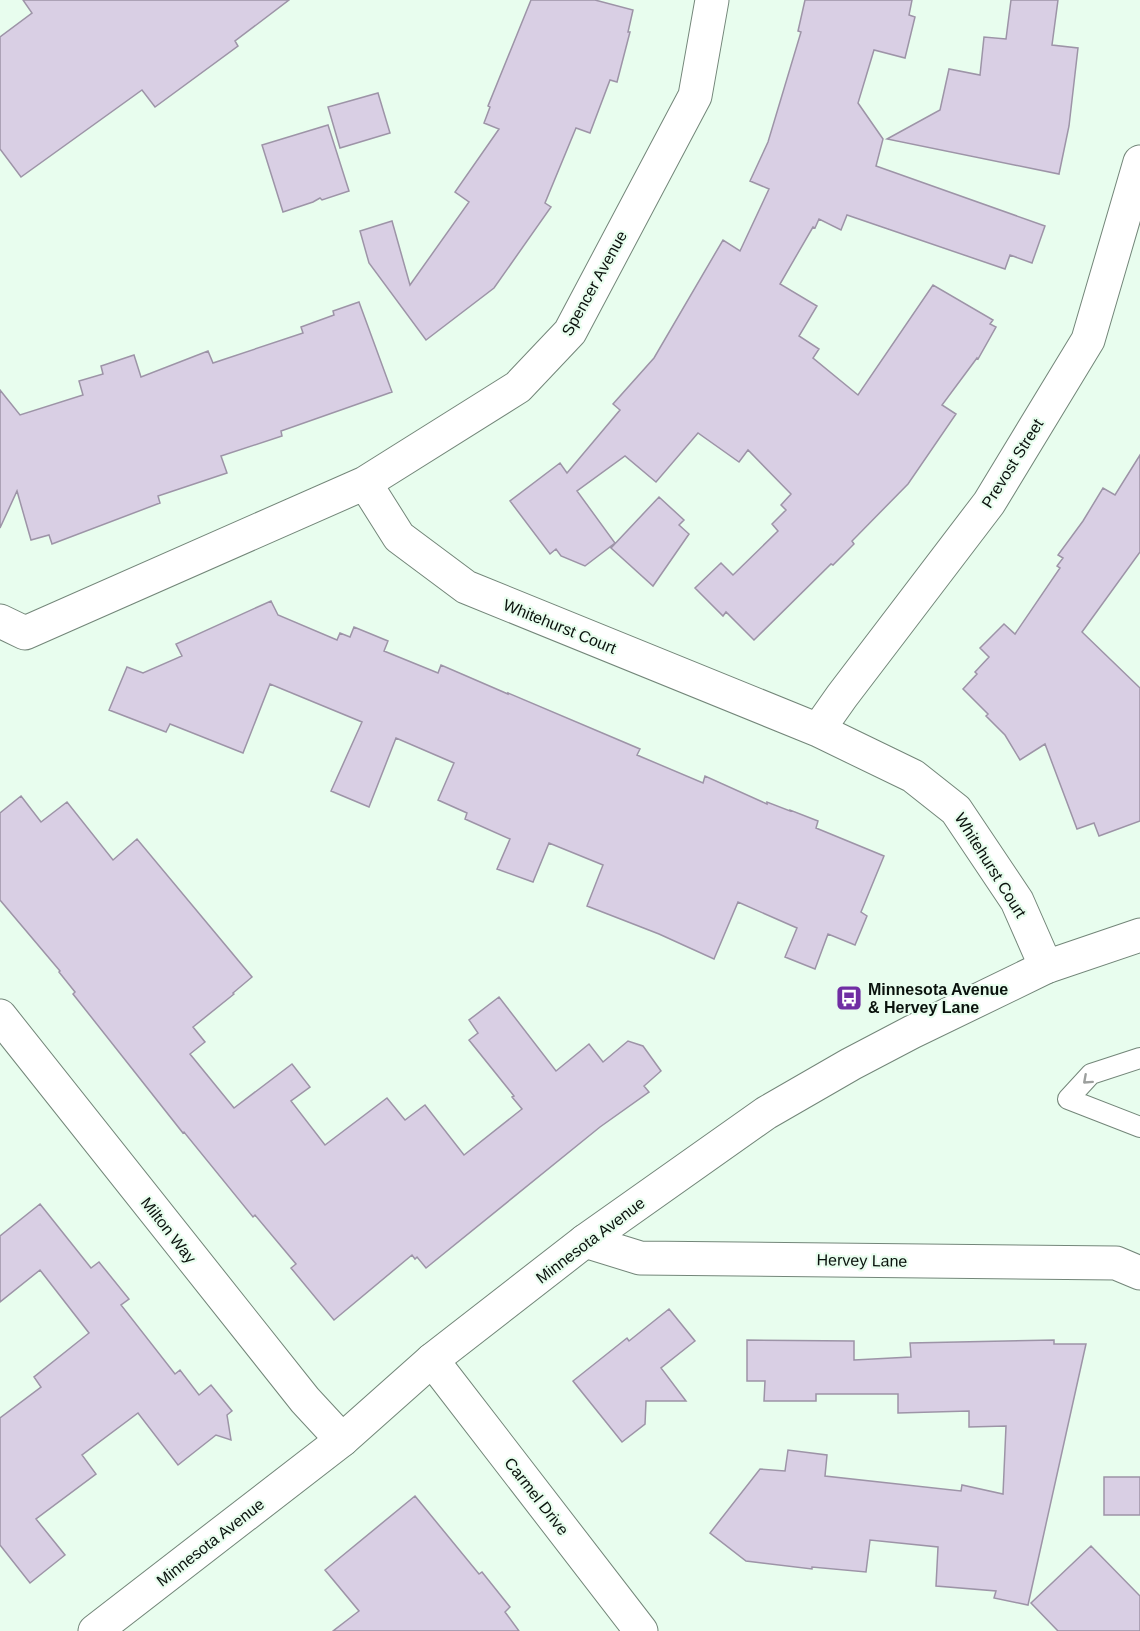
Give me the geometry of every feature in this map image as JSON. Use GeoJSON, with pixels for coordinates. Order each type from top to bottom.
{"type":"FeatureCollection","features":[{"type":"Feature","properties":{"kind":"street","name":"Spencer Avenue"},"geometry":{"type":"LineString","coordinates":[[365,483],[518,387],[570,332],[695,96],[712,0]]}},
{"type":"Feature","properties":{"kind":"street","name":"Prevost Street"},"geometry":{"type":"LineString","coordinates":[[818,730],[989,503],[1088,340],[1140,162]]}},
{"type":"Feature","properties":{"kind":"street"},"geometry":{"type":"LineString","coordinates":[[12,627],[365,483]]}},
{"type":"Feature","properties":{"kind":"street","name":"Whitehurst Court"},"geometry":{"type":"LineString","coordinates":[[365,483],[399,537],[466,587],[818,730],[913,776],[956,810],[1017,901],[1046,967]]}},
{"type":"Feature","properties":{"kind":"street","name":"Minnesota Avenue"},"geometry":{"type":"LineString","coordinates":[[94,1631],[342,1440],[432,1360],[585,1241],[766,1113],[895,1041],[1046,967],[1140,935]]}},
{"type":"Feature","properties":{"kind":"street","name":"Milton Way"},"geometry":{"type":"LineString","coordinates":[[0,1016],[305,1400],[342,1440]]}},
{"type":"Feature","properties":{"kind":"street","name":"Hervey Lane"},"geometry":{"type":"LineString","coordinates":[[585,1241],[640,1258],[1116,1263],[1140,1273]]}},
{"type":"Feature","properties":{"kind":"street","name":"Carmel Drive"},"geometry":{"type":"LineString","coordinates":[[432,1360],[641,1631]]}},
{"type":"Feature","properties":{"kind":"lane"},"geometry":{"type":"LineString","coordinates":[[1140,1058],[1090,1074],[1068,1098],[1140,1127]]}},
{"type":"Feature","properties":{"kind":"building"},"geometry":{"type":"Polygon","coordinates":[[[23,0],[289,0],[235,41],[238,46],[155,107],[142,90],[21,177],[0,149],[0,37],[32,13],[23,0]]]}},
{"type":"Feature","properties":{"kind":"building"},"geometry":{"type":"Polygon","coordinates":[[[531,0],[595,0],[633,10],[628,32],[630,32],[617,82],[610,80],[590,133],[576,128],[545,203],[551,207],[494,288],[426,340],[369,263],[360,231],[392,221],[410,285],[469,202],[455,192],[499,129],[484,123],[490,107],[488,106],[531,0]]]}},
{"type":"Feature","properties":{"kind":"building"},"geometry":{"type":"Polygon","coordinates":[[[805,0],[912,0],[909,15],[915,17],[905,58],[874,50],[858,103],[883,139],[876,166],[1045,226],[1032,263],[1010,255],[1005,269],[847,215],[841,230],[819,219],[815,228],[813,227],[780,284],[817,306],[799,336],[819,349],[813,358],[858,395],[933,285],[993,320],[990,324],[996,327],[978,359],[942,405],[956,414],[908,484],[852,541],[854,544],[754,640],[726,612],[723,616],[695,588],[721,563],[733,575],[778,531],[772,524],[786,510],[781,505],[791,494],[748,450],[739,462],[698,433],[656,482],[625,456],[577,491],[615,543],[585,566],[561,556],[556,549],[550,554],[510,501],[560,463],[567,473],[620,410],[613,404],[654,358],[723,240],[740,251],[769,189],[750,181],[768,142],[801,32],[798,31],[805,0]]]}},
{"type":"Feature","properties":{"kind":"building"},"geometry":{"type":"Polygon","coordinates":[[[1011,0],[1058,0],[1052,45],[1078,48],[1069,126],[1059,174],[887,139],[940,110],[949,69],[980,75],[984,37],[1006,39],[1011,0]]]}},
{"type":"Feature","properties":{"kind":"building"},"geometry":{"type":"Polygon","coordinates":[[[378,93],[390,133],[340,148],[328,107],[378,93]]]}},
{"type":"Feature","properties":{"kind":"building"},"geometry":{"type":"Polygon","coordinates":[[[328,125],[349,191],[322,200],[320,198],[283,212],[262,145],[328,125]]]}},
{"type":"Feature","properties":{"kind":"building"},"geometry":{"type":"Polygon","coordinates":[[[359,302],[392,392],[281,431],[282,436],[221,456],[227,473],[158,496],[160,503],[52,544],[49,535],[31,540],[17,491],[0,528],[0,390],[20,415],[83,395],[79,381],[103,374],[101,366],[134,355],[141,377],[208,351],[213,363],[303,333],[301,327],[334,315],[333,311],[359,302]]]}},
{"type":"Feature","properties":{"kind":"building"},"geometry":{"type":"Polygon","coordinates":[[[1140,455],[1140,552],[1082,632],[1140,688],[1140,821],[1099,836],[1094,823],[1077,829],[1045,744],[1020,760],[1005,735],[963,689],[989,657],[980,648],[1004,624],[1015,634],[1060,568],[1057,566],[1063,558],[1058,555],[1103,488],[1115,495],[1140,455]]]}},
{"type":"Feature","properties":{"kind":"building"},"geometry":{"type":"Polygon","coordinates":[[[659,497],[684,520],[679,525],[689,534],[653,586],[611,548],[659,497]]]}},
{"type":"Feature","properties":{"kind":"building"},"geometry":{"type":"Polygon","coordinates":[[[271,601],[278,615],[337,640],[340,633],[350,637],[354,627],[388,641],[384,651],[438,673],[441,665],[640,749],[637,755],[703,783],[705,776],[767,804],[767,802],[818,821],[816,828],[884,856],[861,912],[867,916],[855,945],[828,934],[815,969],[785,957],[797,928],[738,902],[714,959],[659,934],[587,906],[603,865],[549,843],[533,882],[497,869],[510,839],[465,819],[467,813],[438,800],[454,763],[396,738],[369,807],[331,791],[362,722],[270,684],[243,753],[170,724],[166,732],[109,710],[127,667],[143,673],[182,656],[176,644],[271,601]]]}},
{"type":"Feature","properties":{"kind":"building"},"geometry":{"type":"Polygon","coordinates":[[[21,796],[41,822],[67,802],[113,860],[137,839],[252,977],[193,1027],[205,1042],[190,1054],[234,1108],[292,1064],[310,1087],[291,1101],[325,1145],[387,1098],[405,1120],[425,1105],[464,1155],[522,1109],[469,1040],[478,1033],[469,1020],[499,997],[556,1071],[589,1044],[603,1062],[628,1041],[643,1046],[661,1071],[644,1086],[649,1092],[600,1127],[426,1268],[417,1257],[415,1259],[412,1255],[334,1320],[291,1268],[296,1264],[255,1215],[253,1217],[183,1133],[73,994],[75,992],[60,971],[0,900],[0,813],[21,796]]]}},
{"type":"Feature","properties":{"kind":"building"},"geometry":{"type":"Polygon","coordinates":[[[40,1204],[91,1268],[99,1262],[129,1299],[121,1305],[175,1374],[180,1370],[199,1395],[211,1385],[232,1411],[227,1415],[231,1440],[216,1435],[178,1465],[138,1413],[82,1455],[96,1474],[36,1519],[65,1555],[30,1583],[0,1545],[0,1418],[41,1387],[34,1377],[89,1333],[40,1270],[0,1302],[0,1236],[40,1204]]]}},
{"type":"Feature","properties":{"kind":"building"},"geometry":{"type":"Polygon","coordinates":[[[669,1309],[695,1341],[661,1368],[686,1401],[646,1401],[645,1424],[622,1442],[573,1381],[627,1338],[629,1341],[669,1309]]]}},
{"type":"Feature","properties":{"kind":"building"},"geometry":{"type":"Polygon","coordinates":[[[747,1340],[854,1341],[854,1360],[911,1357],[910,1343],[1054,1340],[1054,1344],[1086,1344],[1028,1605],[994,1598],[996,1591],[936,1586],[938,1547],[870,1540],[866,1572],[812,1567],[812,1569],[746,1561],[710,1533],[760,1469],[785,1471],[788,1450],[827,1455],[825,1476],[961,1491],[962,1485],[1003,1494],[1006,1426],[969,1427],[969,1411],[898,1413],[898,1394],[816,1394],[816,1401],[764,1401],[765,1381],[747,1381],[747,1340]]]}},
{"type":"Feature","properties":{"kind":"building"},"geometry":{"type":"Polygon","coordinates":[[[1104,1477],[1140,1477],[1140,1515],[1104,1515],[1104,1477]]]}},
{"type":"Feature","properties":{"kind":"building"},"geometry":{"type":"Polygon","coordinates":[[[415,1496],[479,1574],[482,1572],[510,1607],[505,1612],[519,1631],[333,1631],[359,1611],[325,1570],[415,1496]]]}},
{"type":"Feature","properties":{"kind":"building"},"geometry":{"type":"Polygon","coordinates":[[[1091,1546],[1140,1596],[1140,1631],[1058,1631],[1031,1603],[1091,1546]]]}},
{"type":"Feature","properties":{"kind":"place","name":"Minnesota Avenue & Hervey Lane"},"geometry":{"type":"Point","coordinates":[849,998]}}]}
